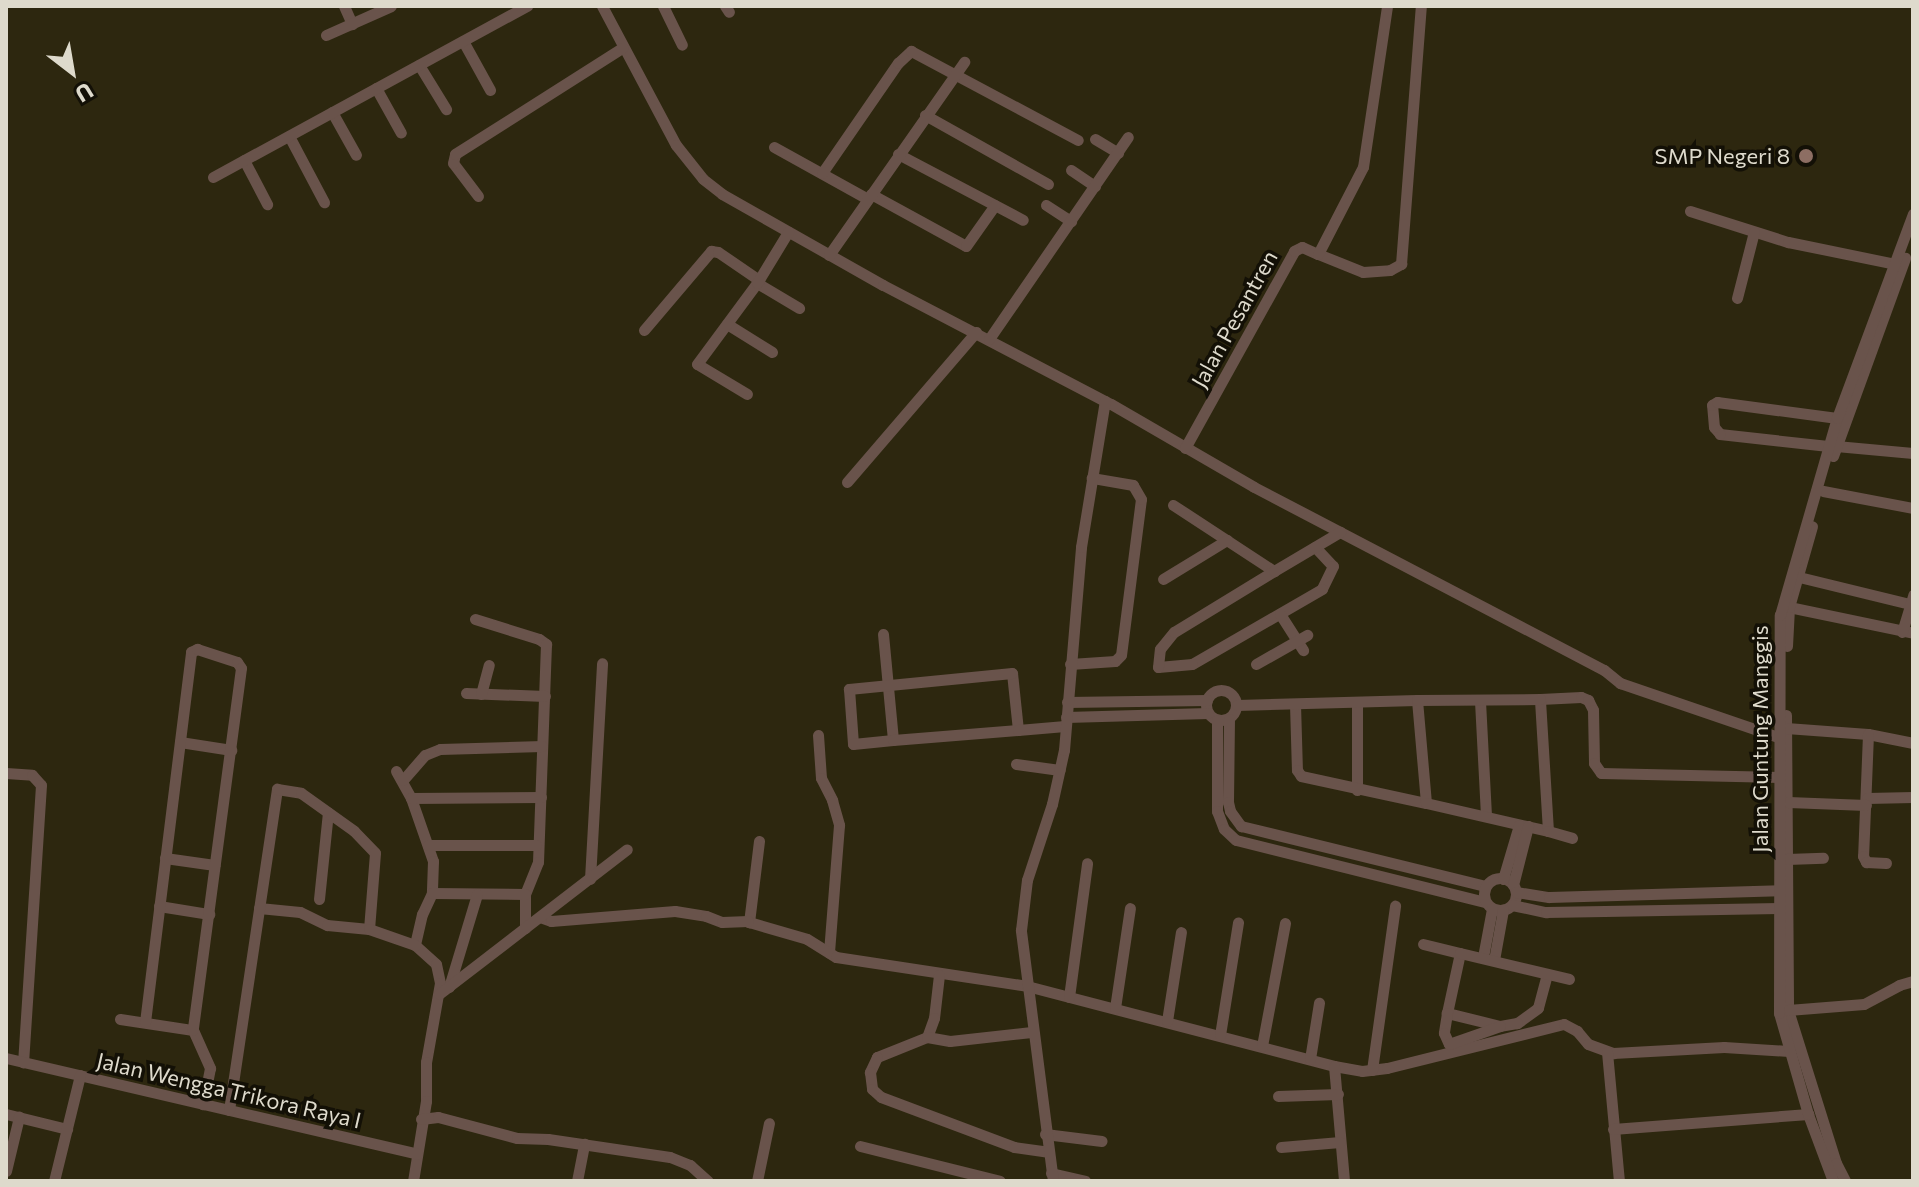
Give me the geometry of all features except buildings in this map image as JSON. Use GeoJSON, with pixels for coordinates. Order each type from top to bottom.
{"type":"FeatureCollection","features":[{"type":"Feature","properties":{"kind":"street"},"geometry":{"type":"LineString","coordinates":[[344,6],[352,24]]}},
{"type":"Feature","properties":{"kind":"street"},"geometry":{"type":"LineString","coordinates":[[326,35],[391,6]]}},
{"type":"Feature","properties":{"kind":"street"},"geometry":{"type":"LineString","coordinates":[[213,177],[527,6]]}},
{"type":"Feature","properties":{"kind":"street"},"geometry":{"type":"LineString","coordinates":[[602,6],[622,48],[689,164],[722,194],[788,232],[1105,401],[1340,532],[1604,670],[1628,687],[1782,732],[1868,734],[1913,743]]}},
{"type":"Feature","properties":{"kind":"street"},"geometry":{"type":"LineString","coordinates":[[663,6],[682,45]]}},
{"type":"Feature","properties":{"kind":"street"},"geometry":{"type":"LineString","coordinates":[[1387,6],[1366,159],[1318,254],[1363,272],[1390,270],[1401,264],[1421,6]]}},
{"type":"Feature","properties":{"kind":"street"},"geometry":{"type":"LineString","coordinates":[[463,41],[490,90]]}},
{"type":"Feature","properties":{"kind":"street"},"geometry":{"type":"LineString","coordinates":[[478,196],[453,163],[455,154],[622,48]]}},
{"type":"Feature","properties":{"kind":"street"},"geometry":{"type":"LineString","coordinates":[[822,173],[906,54],[914,50],[1078,140]]}},
{"type":"Feature","properties":{"kind":"street"},"geometry":{"type":"LineString","coordinates":[[829,255],[964,62]]}},
{"type":"Feature","properties":{"kind":"street"},"geometry":{"type":"LineString","coordinates":[[419,65],[446,109]]}},
{"type":"Feature","properties":{"kind":"street"},"geometry":{"type":"LineString","coordinates":[[376,88],[401,133]]}},
{"type":"Feature","properties":{"kind":"street"},"geometry":{"type":"LineString","coordinates":[[332,112],[356,155]]}},
{"type":"Feature","properties":{"kind":"street"},"geometry":{"type":"LineString","coordinates":[[925,115],[1048,184]]}},
{"type":"Feature","properties":{"kind":"street"},"geometry":{"type":"LineString","coordinates":[[289,136],[324,202]]}},
{"type":"Feature","properties":{"kind":"street"},"geometry":{"type":"LineString","coordinates":[[989,339],[1128,137]]}},
{"type":"Feature","properties":{"kind":"street"},"geometry":{"type":"LineString","coordinates":[[1095,139],[1118,153]]}},
{"type":"Feature","properties":{"kind":"street"},"geometry":{"type":"LineString","coordinates":[[774,147],[966,246],[995,205]]}},
{"type":"Feature","properties":{"kind":"street"},"geometry":{"type":"LineString","coordinates":[[898,154],[1023,220]]}},
{"type":"Feature","properties":{"kind":"street"},"geometry":{"type":"LineString","coordinates":[[244,160],[267,204]]}},
{"type":"Feature","properties":{"kind":"street"},"geometry":{"type":"LineString","coordinates":[[1071,170],[1095,186]]}},
{"type":"Feature","properties":{"kind":"street"},"geometry":{"type":"LineString","coordinates":[[1046,205],[1071,221]]}},
{"type":"Feature","properties":{"kind":"street"},"geometry":{"type":"LineString","coordinates":[[1690,211],[1754,232],[1904,265]]}},
{"type":"Feature","properties":{"kind":"street","name":"Jalan Guntung Manggis"},"geometry":{"type":"LineString","coordinates":[[1833,1181],[1789,1051],[1778,993],[1780,777],[1789,607],[1823,491],[1837,418],[1904,265],[1913,214]]}},
{"type":"Feature","properties":{"kind":"street"},"geometry":{"type":"LineString","coordinates":[[747,394],[697,364],[758,282],[788,232]]}},
{"type":"Feature","properties":{"kind":"street"},"geometry":{"type":"LineString","coordinates":[[1737,298],[1754,232]]}},
{"type":"Feature","properties":{"kind":"street","name":"Jalan Guntung Manggis"},"geometry":{"type":"LineString","coordinates":[[1845,1181],[1836,1163],[1788,1010],[1788,802],[1782,732],[1781,607],[1832,446],[1912,239]]}},
{"type":"Feature","properties":{"kind":"street","name":"Jalan Pesantren"},"geometry":{"type":"LineString","coordinates":[[1185,448],[1294,251],[1302,247],[1318,254]]}},
{"type":"Feature","properties":{"kind":"street"},"geometry":{"type":"LineString","coordinates":[[644,330],[711,251],[718,252],[799,308]]}},
{"type":"Feature","properties":{"kind":"street"},"geometry":{"type":"LineString","coordinates":[[727,324],[772,352]]}},
{"type":"Feature","properties":{"kind":"street"},"geometry":{"type":"LineString","coordinates":[[847,482],[976,332]]}},
{"type":"Feature","properties":{"kind":"street"},"geometry":{"type":"LineString","coordinates":[[1085,1181],[1052,1177],[1021,930],[1023,905],[1060,770],[1081,547],[1105,401]]}},
{"type":"Feature","properties":{"kind":"street"},"geometry":{"type":"LineString","coordinates":[[1837,418],[1717,402],[1712,405],[1714,427],[1720,434],[1913,453]]}},
{"type":"Feature","properties":{"kind":"street"},"geometry":{"type":"LineString","coordinates":[[1070,664],[1115,661],[1121,655],[1141,499],[1133,485],[1092,478]]}},
{"type":"Feature","properties":{"kind":"street"},"geometry":{"type":"LineString","coordinates":[[1823,491],[1913,508]]}},
{"type":"Feature","properties":{"kind":"street"},"geometry":{"type":"LineString","coordinates":[[1173,505],[1274,571]]}},
{"type":"Feature","properties":{"kind":"street"},"geometry":{"type":"LineString","coordinates":[[1315,547],[1332,561],[1328,584],[1192,664],[1164,668],[1158,665],[1165,640],[1174,632],[1274,571],[1340,532]]}},
{"type":"Feature","properties":{"kind":"street"},"geometry":{"type":"LineString","coordinates":[[1163,579],[1227,540]]}},
{"type":"Feature","properties":{"kind":"street"},"geometry":{"type":"LineString","coordinates":[[1789,607],[1907,633],[1912,600],[1799,577]]}},
{"type":"Feature","properties":{"kind":"street"},"geometry":{"type":"LineString","coordinates":[[1256,664],[1303,642],[1280,614]]}},
{"type":"Feature","properties":{"kind":"street"},"geometry":{"type":"LineString","coordinates":[[475,619],[546,644],[541,797],[536,845],[538,862],[525,894],[525,928]]}},
{"type":"Feature","properties":{"kind":"street"},"geometry":{"type":"LineString","coordinates":[[883,634],[893,740]]}},
{"type":"Feature","properties":{"kind":"street"},"geometry":{"type":"LineString","coordinates":[[145,1022],[191,652],[197,649],[240,663],[193,1030],[210,1068],[203,1104]]}},
{"type":"Feature","properties":{"kind":"street"},"geometry":{"type":"LineString","coordinates":[[590,879],[602,663]]}},
{"type":"Feature","properties":{"kind":"street"},"geometry":{"type":"LineString","coordinates":[[481,694],[489,665]]}},
{"type":"Feature","properties":{"kind":"street"},"geometry":{"type":"LineString","coordinates":[[1018,730],[1012,673],[849,689],[853,744],[1018,730],[1066,721],[1148,715],[1218,718],[1237,705],[1581,697],[1588,700],[1593,710],[1594,763],[1601,773],[1780,777]]}},
{"type":"Feature","properties":{"kind":"street"},"geometry":{"type":"LineString","coordinates":[[1207,700],[1213,692],[1224,690],[1233,695],[1237,705]]}},
{"type":"Feature","properties":{"kind":"street"},"geometry":{"type":"LineString","coordinates":[[466,693],[545,696]]}},
{"type":"Feature","properties":{"kind":"street"},"geometry":{"type":"LineString","coordinates":[[1540,699],[1548,831]]}},
{"type":"Feature","properties":{"kind":"street"},"geometry":{"type":"LineString","coordinates":[[1067,702],[1207,700]]}},
{"type":"Feature","properties":{"kind":"street"},"geometry":{"type":"LineString","coordinates":[[1207,700],[1218,718],[1230,811],[1246,828],[1485,886],[1504,897],[1779,890]]}},
{"type":"Feature","properties":{"kind":"street"},"geometry":{"type":"LineString","coordinates":[[1417,700],[1426,803]]}},
{"type":"Feature","properties":{"kind":"street"},"geometry":{"type":"LineString","coordinates":[[1147,701],[1148,715]]}},
{"type":"Feature","properties":{"kind":"street"},"geometry":{"type":"LineString","coordinates":[[1480,701],[1486,815]]}},
{"type":"Feature","properties":{"kind":"street"},"geometry":{"type":"LineString","coordinates":[[1357,702],[1357,790]]}},
{"type":"Feature","properties":{"kind":"street"},"geometry":{"type":"LineString","coordinates":[[1295,704],[1298,774],[1357,790],[1486,815],[1572,838]]}},
{"type":"Feature","properties":{"kind":"street"},"geometry":{"type":"LineString","coordinates":[[1868,734],[1864,860],[1886,863]]}},
{"type":"Feature","properties":{"kind":"street"},"geometry":{"type":"LineString","coordinates":[[818,735],[821,778],[832,800],[839,825],[829,953]]}},
{"type":"Feature","properties":{"kind":"street"},"geometry":{"type":"LineString","coordinates":[[180,742],[231,750]]}},
{"type":"Feature","properties":{"kind":"street"},"geometry":{"type":"LineString","coordinates":[[415,945],[422,914],[432,893],[435,872],[411,798],[399,775],[425,755],[440,749],[542,746]]}},
{"type":"Feature","properties":{"kind":"street"},"geometry":{"type":"LineString","coordinates":[[1016,764],[1060,770]]}},
{"type":"Feature","properties":{"kind":"street"},"geometry":{"type":"LineString","coordinates":[[6,773],[32,775],[41,785],[23,1062]]}},
{"type":"Feature","properties":{"kind":"street"},"geometry":{"type":"LineString","coordinates":[[1223,775],[1217,811],[1224,829],[1236,840],[1504,897],[1546,912],[1779,908]]}},
{"type":"Feature","properties":{"kind":"street"},"geometry":{"type":"LineString","coordinates":[[229,1110],[277,789],[301,793],[375,853],[369,929]]}},
{"type":"Feature","properties":{"kind":"street"},"geometry":{"type":"LineString","coordinates":[[411,798],[541,797]]}},
{"type":"Feature","properties":{"kind":"street"},"geometry":{"type":"LineString","coordinates":[[1788,802],[1913,797]]}},
{"type":"Feature","properties":{"kind":"street"},"geometry":{"type":"LineString","coordinates":[[319,899],[328,812]]}},
{"type":"Feature","properties":{"kind":"street"},"geometry":{"type":"LineString","coordinates":[[1488,958],[1524,826]]}},
{"type":"Feature","properties":{"kind":"street"},"geometry":{"type":"LineString","coordinates":[[748,921],[759,841]]}},
{"type":"Feature","properties":{"kind":"street"},"geometry":{"type":"LineString","coordinates":[[428,845],[536,845]]}},
{"type":"Feature","properties":{"kind":"street"},"geometry":{"type":"LineString","coordinates":[[444,991],[627,849]]}},
{"type":"Feature","properties":{"kind":"street"},"geometry":{"type":"LineString","coordinates":[[165,858],[215,865]]}},
{"type":"Feature","properties":{"kind":"street"},"geometry":{"type":"LineString","coordinates":[[1787,859],[1823,858]]}},
{"type":"Feature","properties":{"kind":"street"},"geometry":{"type":"LineString","coordinates":[[1069,997],[1087,863]]}},
{"type":"Feature","properties":{"kind":"street"},"geometry":{"type":"LineString","coordinates":[[1485,886],[1491,880],[1504,897]]}},
{"type":"Feature","properties":{"kind":"street"},"geometry":{"type":"LineString","coordinates":[[432,893],[525,894]]}},
{"type":"Feature","properties":{"kind":"street"},"geometry":{"type":"LineString","coordinates":[[413,1181],[426,1101],[426,1062],[444,991],[477,894]]}},
{"type":"Feature","properties":{"kind":"street"},"geometry":{"type":"LineString","coordinates":[[159,906],[209,914]]}},
{"type":"Feature","properties":{"kind":"street"},"geometry":{"type":"LineString","coordinates":[[1372,1070],[1395,906]]}},
{"type":"Feature","properties":{"kind":"street"},"geometry":{"type":"LineString","coordinates":[[259,908],[300,912],[327,925],[369,929],[415,945],[438,969],[444,991]]}},
{"type":"Feature","properties":{"kind":"street"},"geometry":{"type":"LineString","coordinates":[[1115,1008],[1130,908]]}},
{"type":"Feature","properties":{"kind":"street"},"geometry":{"type":"LineString","coordinates":[[540,917],[551,921],[675,911],[722,922],[748,921],[807,939],[842,959],[1027,986],[1334,1066],[1372,1070],[1564,1024],[1577,1031],[1588,1044],[1607,1052],[1724,1047],[1789,1051]]}},
{"type":"Feature","properties":{"kind":"street"},"geometry":{"type":"LineString","coordinates":[[1220,1035],[1238,922]]}},
{"type":"Feature","properties":{"kind":"street"},"geometry":{"type":"LineString","coordinates":[[1262,1046],[1285,923]]}},
{"type":"Feature","properties":{"kind":"street"},"geometry":{"type":"LineString","coordinates":[[1167,1021],[1181,932]]}},
{"type":"Feature","properties":{"kind":"street"},"geometry":{"type":"LineString","coordinates":[[1423,944],[1569,979]]}},
{"type":"Feature","properties":{"kind":"street"},"geometry":{"type":"LineString","coordinates":[[1460,953],[1444,1033],[1449,1044],[1529,1017],[1538,1008],[1547,974]]}},
{"type":"Feature","properties":{"kind":"street"},"geometry":{"type":"LineString","coordinates":[[927,1037],[934,1018],[939,975]]}},
{"type":"Feature","properties":{"kind":"street"},"geometry":{"type":"LineString","coordinates":[[1788,1010],[1864,1004],[1913,981]]}},
{"type":"Feature","properties":{"kind":"street"},"geometry":{"type":"LineString","coordinates":[[1310,1059],[1319,1003]]}},
{"type":"Feature","properties":{"kind":"street"},"geometry":{"type":"LineString","coordinates":[[1447,1013],[1500,1026]]}},
{"type":"Feature","properties":{"kind":"street"},"geometry":{"type":"LineString","coordinates":[[120,1019],[193,1030]]}},
{"type":"Feature","properties":{"kind":"street"},"geometry":{"type":"LineString","coordinates":[[1032,1032],[950,1041],[927,1037],[877,1057],[870,1072],[872,1089],[881,1097],[1014,1147],[1048,1152]]}},
{"type":"Feature","properties":{"kind":"street"},"geometry":{"type":"LineString","coordinates":[[1607,1052],[1619,1181]]}},
{"type":"Feature","properties":{"kind":"street","name":"Jalan Wengga Trikora Raya I"},"geometry":{"type":"LineString","coordinates":[[6,1058],[417,1154]]}},
{"type":"Feature","properties":{"kind":"street"},"geometry":{"type":"LineString","coordinates":[[1334,1066],[1344,1181]]}},
{"type":"Feature","properties":{"kind":"street"},"geometry":{"type":"LineString","coordinates":[[54,1181],[80,1075]]}},
{"type":"Feature","properties":{"kind":"street"},"geometry":{"type":"LineString","coordinates":[[1278,1096],[1338,1094]]}},
{"type":"Feature","properties":{"kind":"street"},"geometry":{"type":"LineString","coordinates":[[6,1114],[67,1129]]}},
{"type":"Feature","properties":{"kind":"street"},"geometry":{"type":"LineString","coordinates":[[1613,1129],[1808,1114]]}},
{"type":"Feature","properties":{"kind":"street"},"geometry":{"type":"LineString","coordinates":[[6,1171],[19,1117]]}},
{"type":"Feature","properties":{"kind":"street"},"geometry":{"type":"LineString","coordinates":[[421,1119],[438,1117],[517,1138],[670,1157],[690,1165],[708,1181]]}},
{"type":"Feature","properties":{"kind":"street"},"geometry":{"type":"LineString","coordinates":[[757,1181],[769,1123]]}},
{"type":"Feature","properties":{"kind":"street"},"geometry":{"type":"LineString","coordinates":[[1045,1134],[1102,1141]]}},
{"type":"Feature","properties":{"kind":"street"},"geometry":{"type":"LineString","coordinates":[[1281,1147],[1340,1142]]}},
{"type":"Feature","properties":{"kind":"street"},"geometry":{"type":"LineString","coordinates":[[577,1181],[584,1144]]}},
{"type":"Feature","properties":{"kind":"street"},"geometry":{"type":"LineString","coordinates":[[860,1146],[1000,1181]]}},
{"type":"Feature","properties":{"kind":"place","name":"SMP Negeri 8"},"geometry":{"type":"Point","coordinates":[1806,156]}}]}
